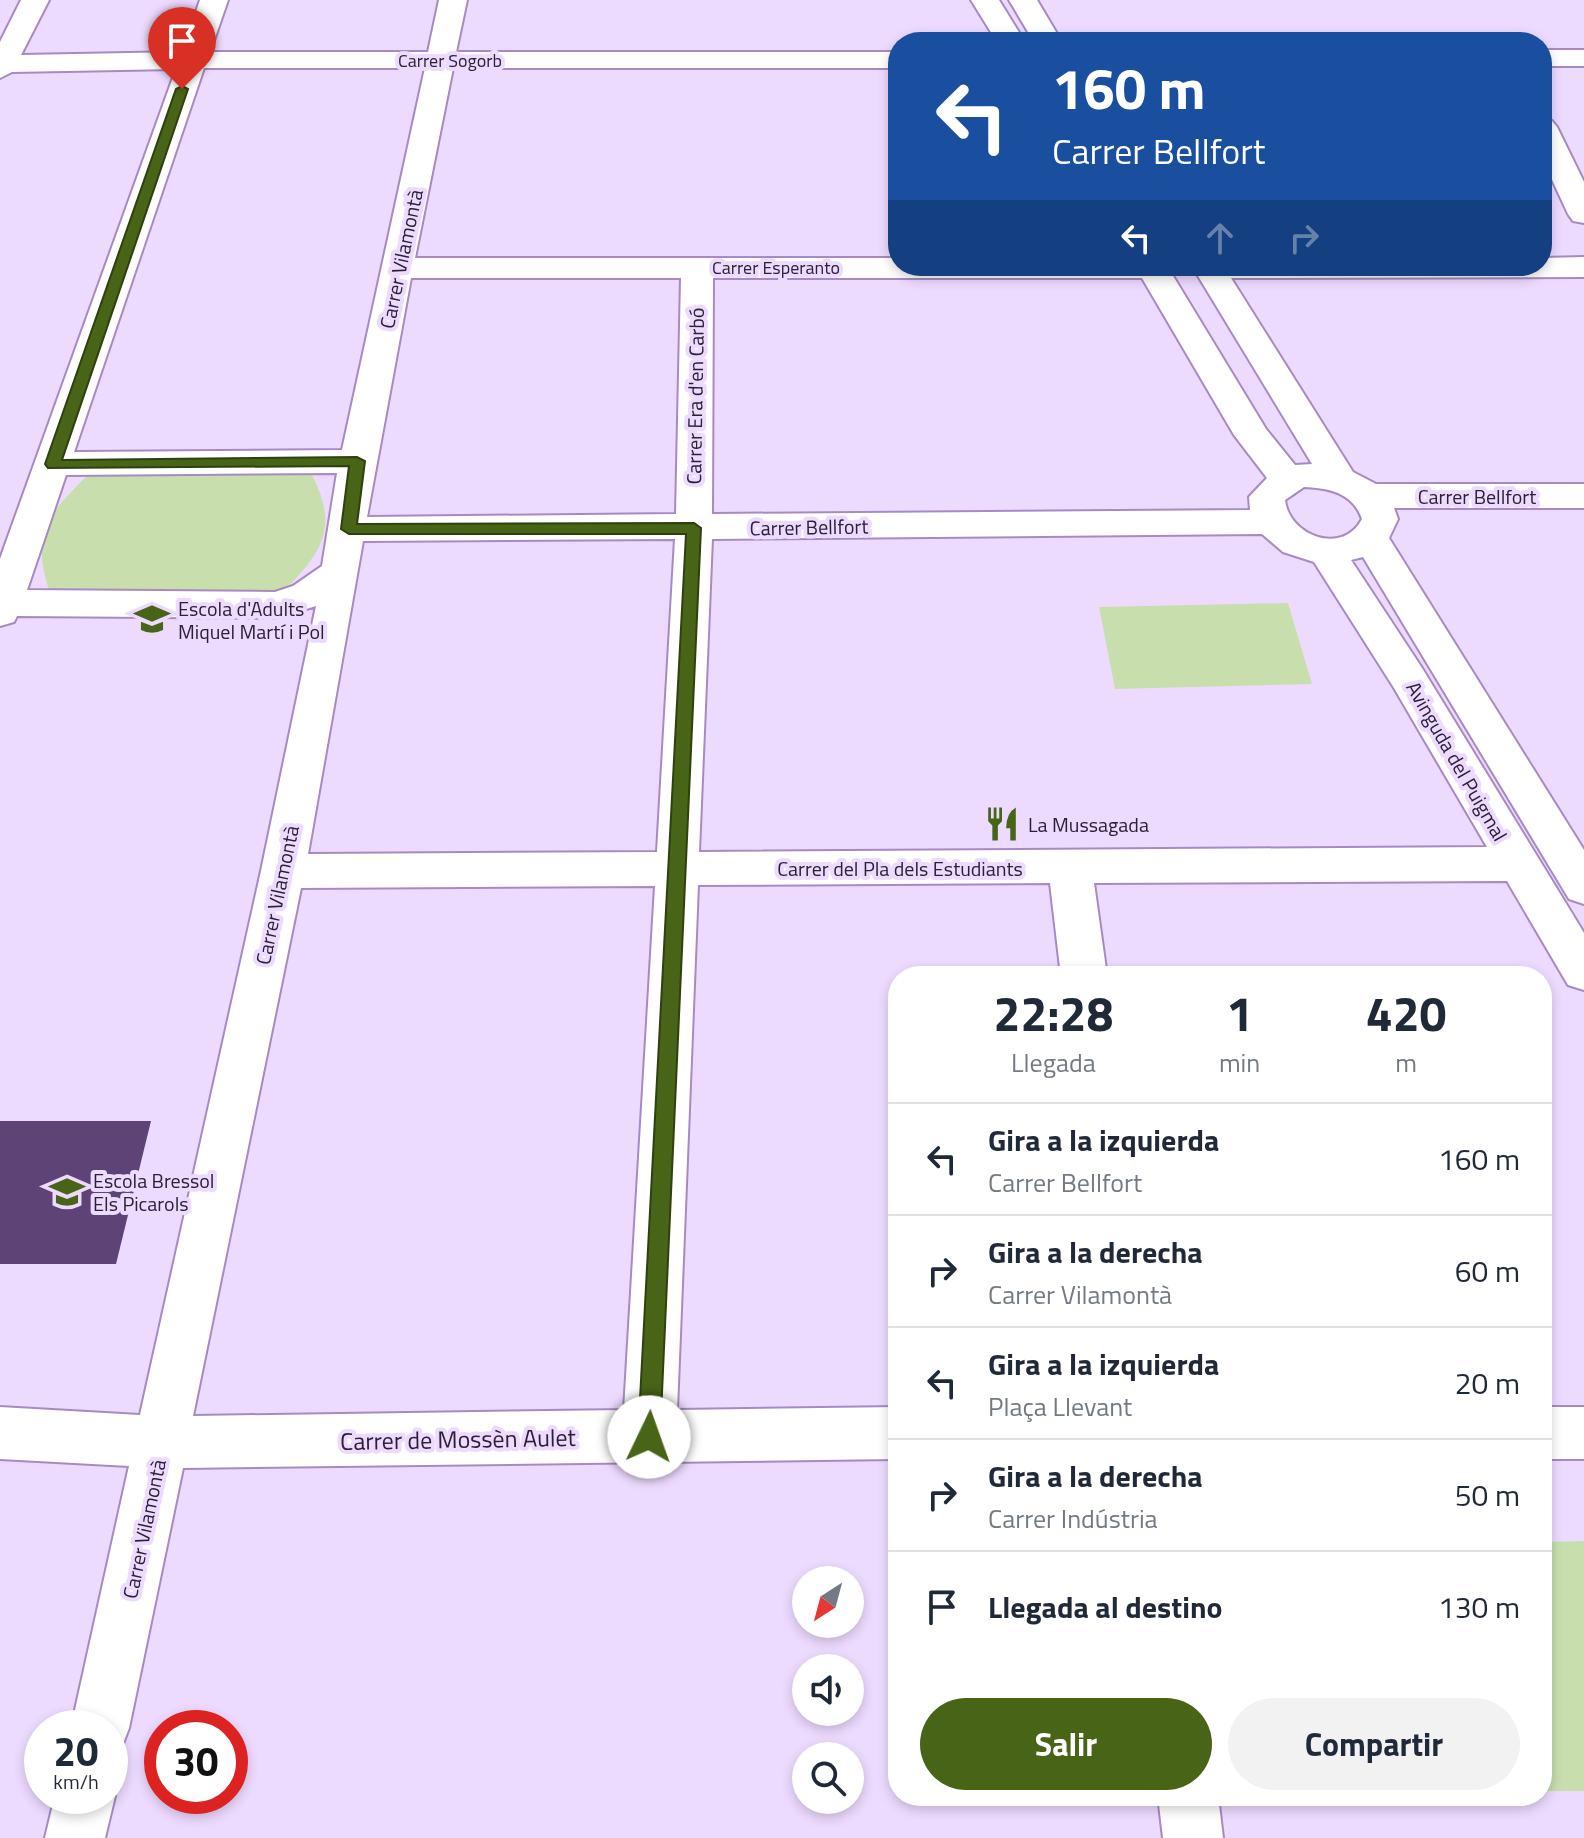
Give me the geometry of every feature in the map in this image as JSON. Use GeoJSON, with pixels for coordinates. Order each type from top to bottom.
{"type":"FeatureCollection","features":[{"type":"Feature","properties":{"kind":"street"},"geometry":{"type":"LineString","coordinates":[[1,66],[35,0]]}},
{"type":"Feature","properties":{"kind":"street"},"geometry":{"type":"LineString","coordinates":[[214,0],[53,464],[13,531],[2,608],[277,605],[306,595],[343,552]]}},
{"type":"Feature","properties":{"kind":"street","name":"Carrer Vilamontà"},"geometry":{"type":"LineString","coordinates":[[104,1710],[283,871],[332,624],[357,461],[400,268],[453,0]]}},
{"type":"Feature","properties":{"kind":"street"},"geometry":{"type":"LineString","coordinates":[[985,0],[1005,32]]}},
{"type":"Feature","properties":{"kind":"street"},"geometry":{"type":"LineString","coordinates":[[1023,0],[1042,32]]}},
{"type":"Feature","properties":{"kind":"street"},"geometry":{"type":"LineString","coordinates":[[1552,58],[1584,58]]}},
{"type":"Feature","properties":{"kind":"street","name":"Carrer Sogorb"},"geometry":{"type":"LineString","coordinates":[[1,66],[192,60],[888,60]]}},
{"type":"Feature","properties":{"kind":"street"},"geometry":{"type":"LineString","coordinates":[[1552,148],[1584,214]]}},
{"type":"Feature","properties":{"kind":"street","name":"Carrer Era d'en Carbó"},"geometry":{"type":"LineString","coordinates":[[649,1437],[674,869],[694,528],[697,267]]}},
{"type":"Feature","properties":{"kind":"street","name":"Carrer Esperanto"},"geometry":{"type":"LineString","coordinates":[[400,268],[888,267]]}},
{"type":"Feature","properties":{"kind":"street"},"geometry":{"type":"LineString","coordinates":[[1552,267],[1584,267]]}},
{"type":"Feature","properties":{"kind":"street"},"geometry":{"type":"LineString","coordinates":[[1156,276],[1252,435],[1287,479]]}},
{"type":"Feature","properties":{"kind":"street"},"geometry":{"type":"LineString","coordinates":[[1215,276],[1355,488],[1380,519],[1371,540],[1351,548],[1326,551],[1292,541],[1269,522],[1265,509],[1267,497],[1287,479],[1304,475],[1355,488]]}},
{"type":"Feature","properties":{"kind":"street"},"geometry":{"type":"LineString","coordinates":[[53,464],[357,461]]}},
{"type":"Feature","properties":{"kind":"street","name":"Carrer Bellfort"},"geometry":{"type":"LineString","coordinates":[[1355,488],[1584,496]]}},
{"type":"Feature","properties":{"kind":"street","name":"Carrer Bellfort"},"geometry":{"type":"LineString","coordinates":[[343,552],[694,528],[1269,522]]}},
{"type":"Feature","properties":{"kind":"street","name":"Avinguda del Puigmal"},"geometry":{"type":"LineString","coordinates":[[1371,540],[1578,870]]}},
{"type":"Feature","properties":{"kind":"street","name":"Avinguda del Puigmal"},"geometry":{"type":"LineString","coordinates":[[1326,551],[1408,678],[1584,972]]}},
{"type":"Feature","properties":{"kind":"street","name":"Carrer del Pla dels Estudiants"},"geometry":{"type":"LineString","coordinates":[[283,871],[1518,864]]}},
{"type":"Feature","properties":{"kind":"street"},"geometry":{"type":"LineString","coordinates":[[1070,867],[1083,966]]}},
{"type":"Feature","properties":{"kind":"street","name":"Carrer de Mossèn Aulet"},"geometry":{"type":"LineString","coordinates":[[0,1433],[163,1442],[888,1433]]}},
{"type":"Feature","properties":{"kind":"street"},"geometry":{"type":"LineString","coordinates":[[1552,1433],[1584,1433]]}},
{"type":"Feature","properties":{"kind":"street"},"geometry":{"type":"LineString","coordinates":[[1189,1806],[1193,1838]]}},
{"type":"Feature","properties":{"kind":"street"},"geometry":{"type":"LineString","coordinates":[[75,1838],[81,1814]]}},
{"type":"Feature","properties":{"kind":"green space"},"geometry":{"type":"Polygon","coordinates":[[[89,474],[312,475],[325,511],[322,539],[307,565],[282,593],[50,593],[42,555],[46,527],[62,502],[89,474]]]}},
{"type":"Feature","properties":{"kind":"green space"},"geometry":{"type":"Polygon","coordinates":[[[1288,603],[1312,684],[1115,689],[1099,607],[1288,603]]]}},
{"type":"Feature","properties":{"kind":"green space"},"geometry":{"type":"Polygon","coordinates":[[[1584,1541],[1584,1791],[1552,1791],[1552,1542],[1584,1541]]]}},
{"type":"Feature","properties":{"kind":"building","name":"Escola Bressol Els Picarols"},"geometry":{"type":"Polygon","coordinates":[[[0,1121],[151,1121],[116,1264],[0,1264],[0,1121]]]}},
{"type":"Feature","properties":{"kind":"place","name":"Escola d'Adults Miquel Martí i Pol"},"geometry":{"type":"Point","coordinates":[152,619]}},
{"type":"Feature","properties":{"kind":"place","name":"La Mussagada"},"geometry":{"type":"Point","coordinates":[1002,824]}},
{"type":"Feature","properties":{"kind":"place","name":"Escola Bressol Els Picarols"},"geometry":{"type":"Point","coordinates":[67,1192]}},
{"type":"Feature","properties":{"kind":"route"},"geometry":{"type":"LineString","coordinates":[[182,89],[53,464],[357,461],[349,529],[694,528],[674,869],[649,1437]]}}]}
